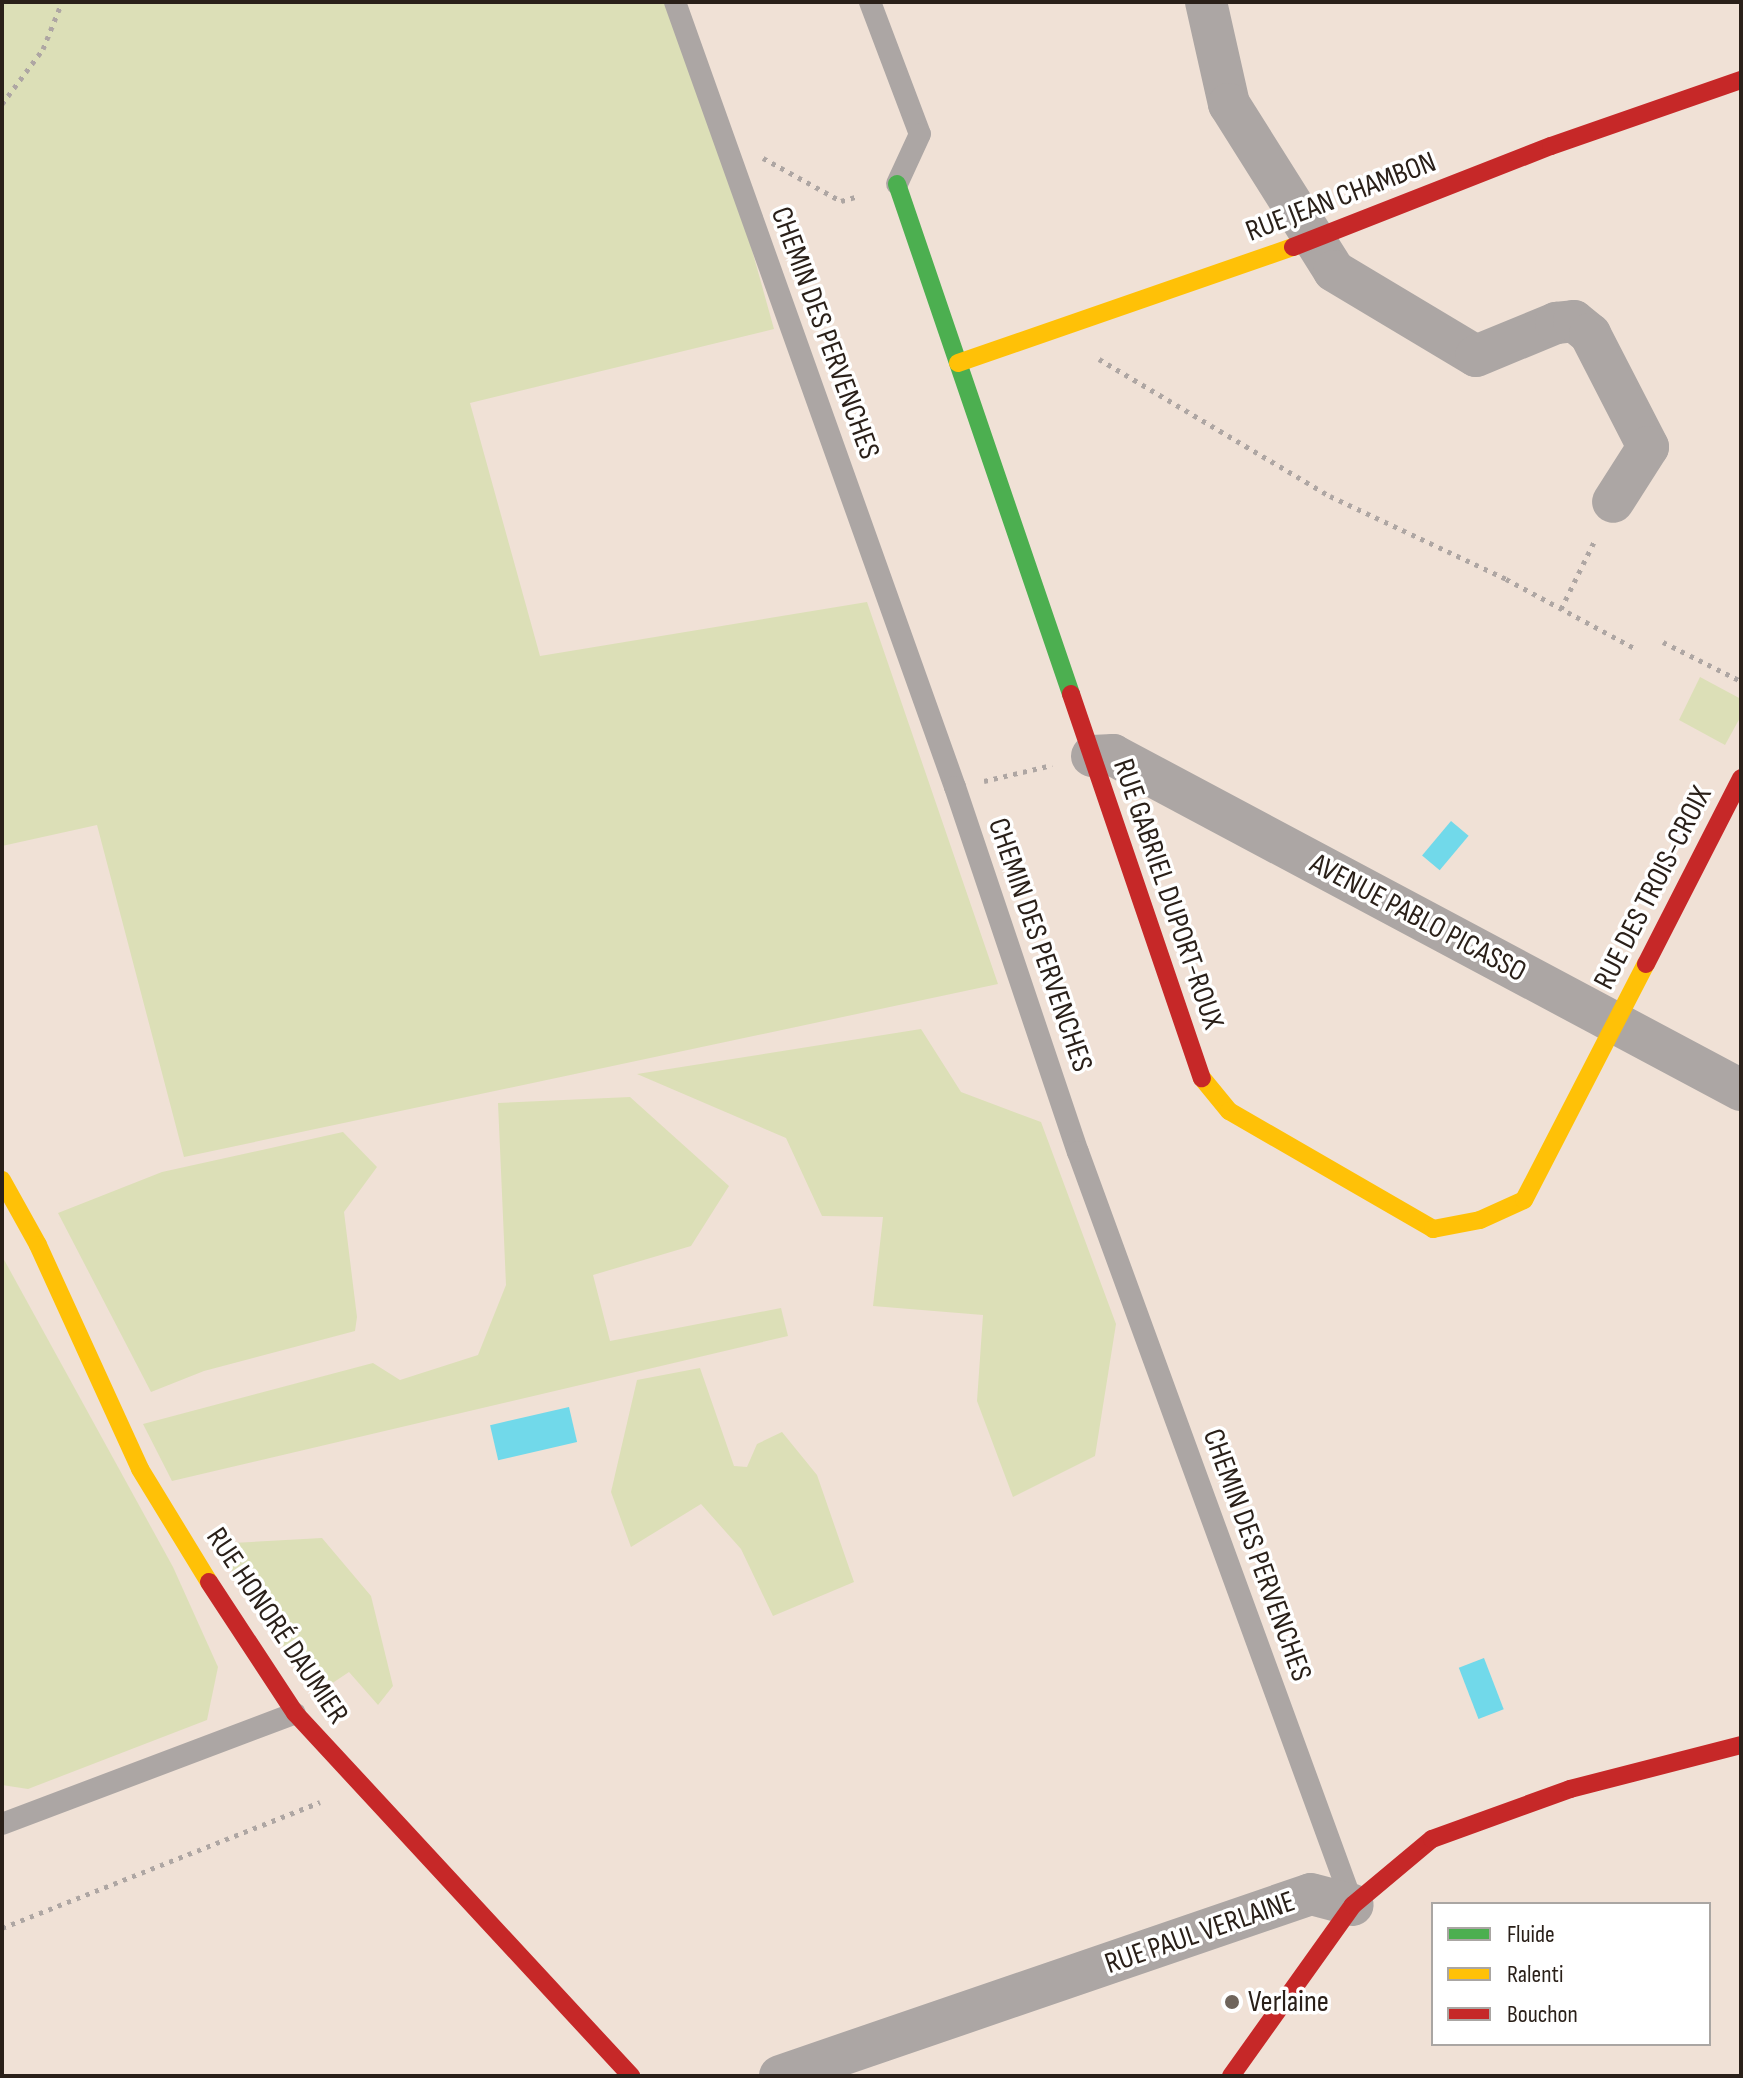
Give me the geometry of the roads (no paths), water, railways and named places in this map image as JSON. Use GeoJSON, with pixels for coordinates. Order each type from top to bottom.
{"type":"FeatureCollection","features":[{"type":"Feature","properties":{"kind":"street"},"geometry":{"type":"LineString","coordinates":[[1206,2],[1229,104],[1334,271],[1476,356],[1556,323],[1574,321],[1590,334],[1648,447],[1613,502]]}},
{"type":"Feature","properties":{"kind":"street","name":"RUE JEAN CHAMBON"},"geometry":{"type":"LineString","coordinates":[[958,363],[1314,240],[1551,146],[1741,80]]}},
{"type":"Feature","properties":{"kind":"street","name":"RUE GABRIEL DUPORT-ROUX"},"geometry":{"type":"LineString","coordinates":[[897,184],[1204,1085],[1229,1111],[1433,1229],[1480,1220],[1524,1200],[1615,1024]]}},
{"type":"Feature","properties":{"kind":"street","name":"AVENUE PABLO PICASSO"},"geometry":{"type":"LineString","coordinates":[[1092,756],[1113,755],[1741,1090]]}},
{"type":"Feature","properties":{"kind":"street","name":"RUE DES TROIS-CROIX"},"geometry":{"type":"LineString","coordinates":[[1615,1024],[1741,778]]}},
{"type":"Feature","properties":{"kind":"street","name":"RUE HONORÉ DAUMIER"},"geometry":{"type":"LineString","coordinates":[[2,1180],[38,1245],[140,1469],[232,1621],[295,1713],[631,2076]]}},
{"type":"Feature","properties":{"kind":"street"},"geometry":{"type":"LineString","coordinates":[[1231,2076],[1353,1905],[1432,1839],[1570,1789],[1741,1745]]}},
{"type":"Feature","properties":{"kind":"street","name":"RUE PAUL VERLAINE"},"geometry":{"type":"LineString","coordinates":[[780,2076],[1311,1894],[1353,1905]]}},
{"type":"Feature","properties":{"kind":"lane","name":"CHEMIN DES PERVENCHES"},"geometry":{"type":"LineString","coordinates":[[675,2],[955,787],[1078,1152],[1353,1905]]}},
{"type":"Feature","properties":{"kind":"lane"},"geometry":{"type":"LineString","coordinates":[[870,2],[920,134],[897,184]]}},
{"type":"Feature","properties":{"kind":"lane"},"geometry":{"type":"LineString","coordinates":[[2,1824],[295,1713]]}},
{"type":"Feature","properties":{"kind":"water"},"geometry":{"type":"Polygon","coordinates":[[[1451,821],[1469,836],[1440,870],[1422,855],[1451,821]]]}},
{"type":"Feature","properties":{"kind":"water"},"geometry":{"type":"Polygon","coordinates":[[[569,1407],[577,1442],[498,1460],[490,1425],[569,1407]]]}},
{"type":"Feature","properties":{"kind":"water"},"geometry":{"type":"Polygon","coordinates":[[[1484,1658],[1504,1709],[1479,1719],[1459,1668],[1484,1658]]]}},
{"type":"Feature","properties":{"kind":"place","name":"Verlaine"},"geometry":{"type":"Point","coordinates":[1232,2002]}}]}
